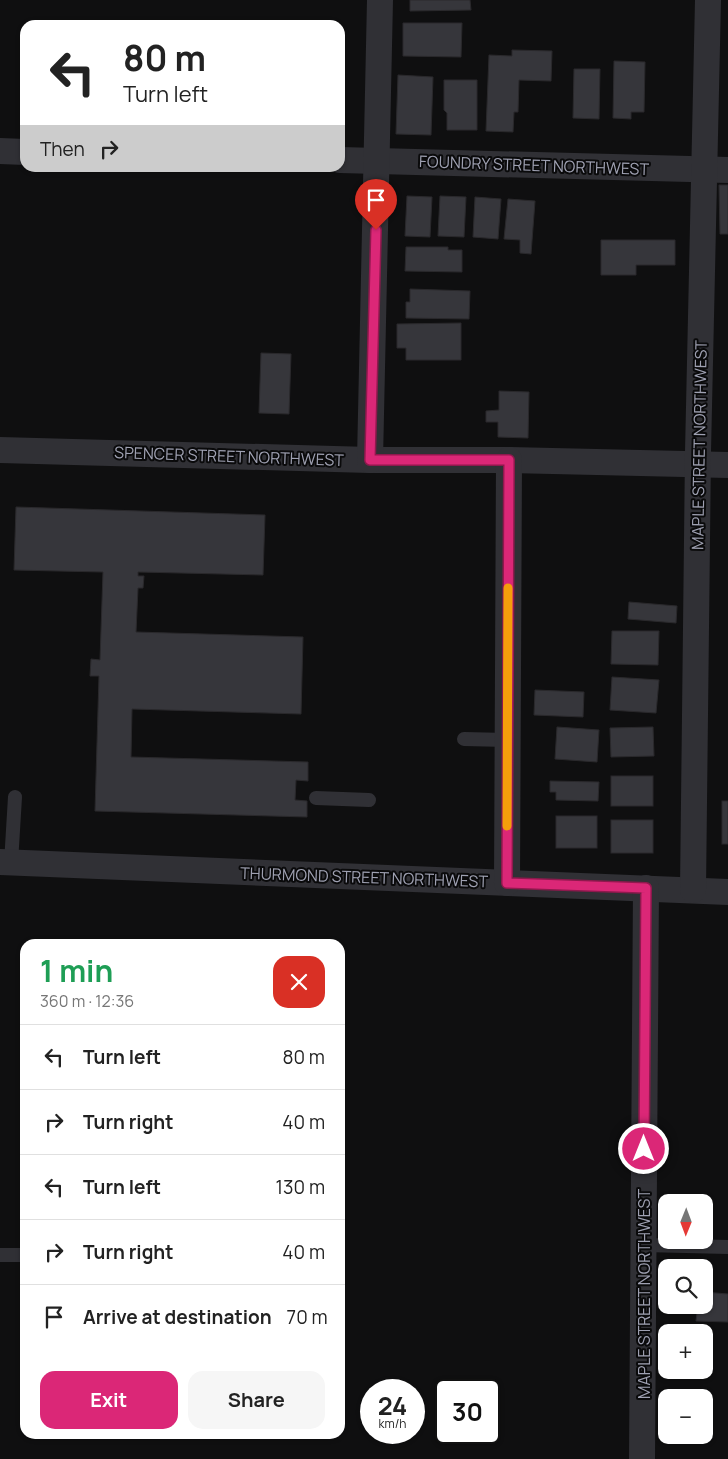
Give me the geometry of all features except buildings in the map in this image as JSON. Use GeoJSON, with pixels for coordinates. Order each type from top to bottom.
{"type":"FeatureCollection","features":[{"type":"Feature","properties":{"kind":"street"},"geometry":{"type":"LineString","coordinates":[[370,460],[380,0]]}},
{"type":"Feature","properties":{"kind":"street","name":"MAPLE STREET NORTHWEST"},"geometry":{"type":"LineString","coordinates":[[693,890],[698,464],[716,170],[708,0]]}},
{"type":"Feature","properties":{"kind":"street"},"geometry":{"type":"LineString","coordinates":[[0,151],[20,152]]}},
{"type":"Feature","properties":{"kind":"street","name":"FOUNDRY STREET NORTHWEST"},"geometry":{"type":"LineString","coordinates":[[345,160],[716,170]]}},
{"type":"Feature","properties":{"kind":"street","name":"SPENCER STREET NORTHWEST"},"geometry":{"type":"LineString","coordinates":[[0,450],[370,460],[509,460],[728,465]]}},
{"type":"Feature","properties":{"kind":"street"},"geometry":{"type":"LineString","coordinates":[[507,883],[509,460]]}},
{"type":"Feature","properties":{"kind":"street","name":"THURMOND STREET NORTHWEST"},"geometry":{"type":"LineString","coordinates":[[5,862],[728,892]]}},
{"type":"Feature","properties":{"kind":"street","name":"MAPLE STREET NORTHWEST"},"geometry":{"type":"LineString","coordinates":[[642,1459],[646,888]]}},
{"type":"Feature","properties":{"kind":"lane"},"geometry":{"type":"LineString","coordinates":[[464,739],[507,740]]}},
{"type":"Feature","properties":{"kind":"lane"},"geometry":{"type":"LineString","coordinates":[[5,862],[15,797]]}},
{"type":"Feature","properties":{"kind":"lane"},"geometry":{"type":"LineString","coordinates":[[316,798],[370,800]]}},
{"type":"Feature","properties":{"kind":"lane"},"geometry":{"type":"LineString","coordinates":[[644,1245],[728,1247]]}},
{"type":"Feature","properties":{"kind":"lane"},"geometry":{"type":"LineString","coordinates":[[0,1255],[20,1255]]}},
{"type":"Feature","properties":{"kind":"slow traffic"},"geometry":{"type":"LineString","coordinates":[[507,826],[508,588]]}},
{"type":"Feature","properties":{"kind":"route"},"geometry":{"type":"LineString","coordinates":[[376,230],[370,460],[509,460],[507,883],[646,888],[644,1149]]}}]}
